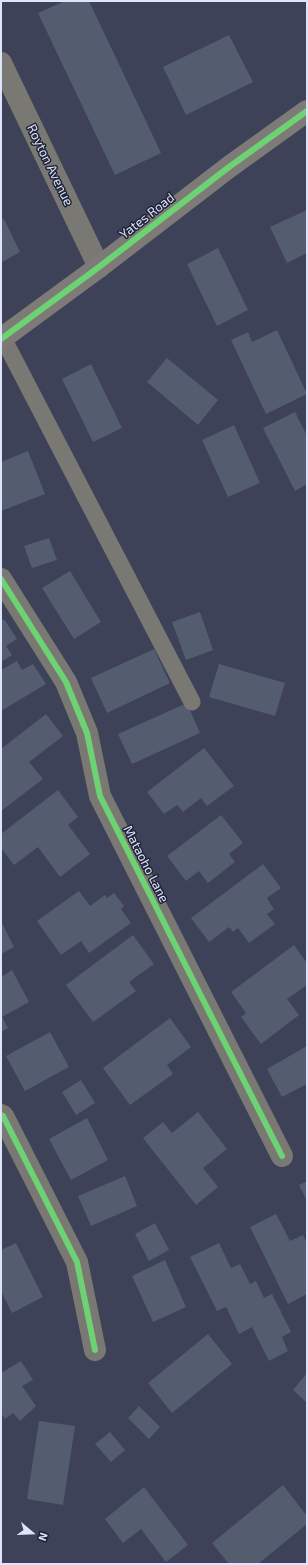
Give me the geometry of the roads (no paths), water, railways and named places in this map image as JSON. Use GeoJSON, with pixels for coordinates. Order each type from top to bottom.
{"type":"FeatureCollection","features":[{"type":"Feature","properties":{"kind":"street","name":"Royton Avenue"},"geometry":{"type":"LineString","coordinates":[[1,63],[99,267]]}},
{"type":"Feature","properties":{"kind":"street","name":"Yates Road"},"geometry":{"type":"LineString","coordinates":[[2,339],[229,167],[307,111]]}},
{"type":"Feature","properties":{"kind":"street","name":"Mataoho Lane"},"geometry":{"type":"LineString","coordinates":[[1,579],[66,682],[87,733],[100,796],[282,1156]]}},
{"type":"Feature","properties":{"kind":"street"},"geometry":{"type":"LineString","coordinates":[[1,1115],[3,1116],[77,1262],[95,1350]]}},
{"type":"Feature","properties":{"kind":"lane"},"geometry":{"type":"LineString","coordinates":[[2,339],[192,702]]}}]}
